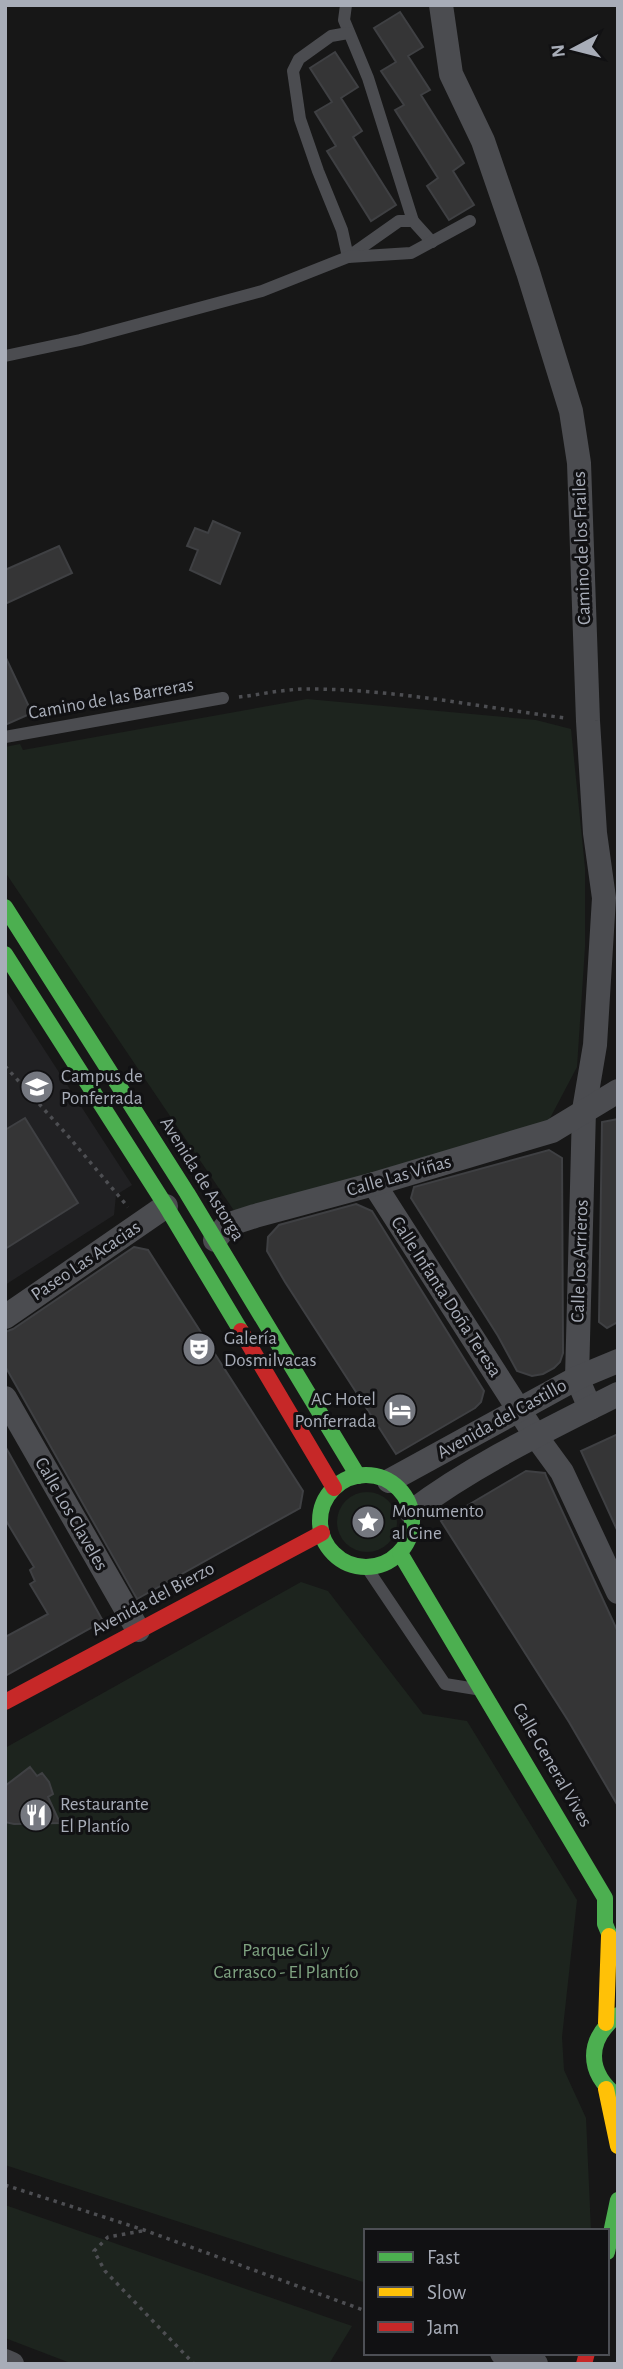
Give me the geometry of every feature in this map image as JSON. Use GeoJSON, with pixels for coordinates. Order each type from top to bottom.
{"type":"FeatureCollection","features":[{"type":"Feature","properties":{"kind":"main road","name":"Avenida de Astorga"},"geometry":{"type":"LineString","coordinates":[[5,907],[215,1240],[358,1476]]}},
{"type":"Feature","properties":{"kind":"main road"},"geometry":{"type":"LineString","coordinates":[[5,954],[166,1206],[334,1488]]}},
{"type":"Feature","properties":{"kind":"main road"},"geometry":{"type":"LineString","coordinates":[[358,1476],[374,1476],[388,1481],[399,1489],[411,1512],[412,1526],[408,1540],[395,1557],[367,1568],[338,1558],[327,1547],[321,1533],[321,1509],[326,1498],[345,1480],[358,1476]]}},
{"type":"Feature","properties":{"kind":"main road","name":"Avenida del Bierzo"},"geometry":{"type":"LineString","coordinates":[[5,1702],[321,1533]]}},
{"type":"Feature","properties":{"kind":"main road","name":"Calle General Vives"},"geometry":{"type":"LineString","coordinates":[[395,1557],[441,1622],[611,1894],[605,1924],[608,1936],[612,2019],[595,2042],[593,2063],[597,2077],[612,2093]]}},
{"type":"Feature","properties":{"kind":"main road","name":"Calle General Vives"},"geometry":{"type":"LineString","coordinates":[[608,1936],[618,1955]]}},
{"type":"Feature","properties":{"kind":"main road"},"geometry":{"type":"LineString","coordinates":[[612,2093],[618,2146]]}},
{"type":"Feature","properties":{"kind":"main road"},"geometry":{"type":"LineString","coordinates":[[609,2243],[618,2200]]}},
{"type":"Feature","properties":{"kind":"street","name":"Camino de los Frailes"},"geometry":{"type":"LineString","coordinates":[[441,5],[451,74],[483,141],[528,272],[571,411],[579,463],[588,721],[595,833],[604,898],[595,1045],[584,1110]]}},
{"type":"Feature","properties":{"kind":"street"},"geometry":{"type":"LineString","coordinates":[[604,898],[618,854]]}},
{"type":"Feature","properties":{"kind":"street","name":"Calle Las Viñas"},"geometry":{"type":"LineString","coordinates":[[215,1240],[227,1225],[552,1131],[618,1091]]}},
{"type":"Feature","properties":{"kind":"street","name":"Calle los Arrieros"},"geometry":{"type":"LineString","coordinates":[[584,1110],[577,1378],[590,1408]]}},
{"type":"Feature","properties":{"kind":"street","name":"Calle Infanta Doña Teresa"},"geometry":{"type":"LineString","coordinates":[[374,1184],[534,1435],[562,1472],[618,1592]]}},
{"type":"Feature","properties":{"kind":"street","name":"Paseo Las Acacias"},"geometry":{"type":"LineString","coordinates":[[5,1317],[166,1206]]}},
{"type":"Feature","properties":{"kind":"street","name":"Avenida del Castillo"},"geometry":{"type":"LineString","coordinates":[[388,1481],[431,1460],[577,1378],[618,1361]]}},
{"type":"Feature","properties":{"kind":"street","name":"Avenida del Castillo"},"geometry":{"type":"LineString","coordinates":[[411,1512],[445,1486],[534,1435],[618,1394]]}},
{"type":"Feature","properties":{"kind":"street","name":"Calle Los Claveles"},"geometry":{"type":"LineString","coordinates":[[5,1398],[138,1630]]}},
{"type":"Feature","properties":{"kind":"street"},"geometry":{"type":"LineString","coordinates":[[508,2355],[536,2364]]}},
{"type":"Feature","properties":{"kind":"street"},"geometry":{"type":"LineString","coordinates":[[5,2361],[12,2364]]}},
{"type":"Feature","properties":{"kind":"lane"},"geometry":{"type":"LineString","coordinates":[[346,5],[344,20],[348,33],[368,78],[413,221],[432,242]]}},
{"type":"Feature","properties":{"kind":"lane"},"geometry":{"type":"LineString","coordinates":[[348,33],[331,36],[299,59],[293,71],[300,119],[342,230],[348,257]]}},
{"type":"Feature","properties":{"kind":"lane"},"geometry":{"type":"LineString","coordinates":[[5,356],[80,340],[262,291],[348,257],[400,221],[413,221]]}},
{"type":"Feature","properties":{"kind":"lane"},"geometry":{"type":"LineString","coordinates":[[348,257],[411,253],[470,221]]}},
{"type":"Feature","properties":{"kind":"lane","name":"Camino de las Barreras"},"geometry":{"type":"LineString","coordinates":[[5,737],[223,698]]}},
{"type":"Feature","properties":{"kind":"lane"},"geometry":{"type":"LineString","coordinates":[[367,1568],[445,1684],[484,1691]]}},
{"type":"Feature","properties":{"kind":"path"},"geometry":{"type":"LineString","coordinates":[[223,698],[312,688],[419,696],[478,707],[588,721]]}},
{"type":"Feature","properties":{"kind":"path"},"geometry":{"type":"LineString","coordinates":[[5,1066],[141,1223]]}},
{"type":"Feature","properties":{"kind":"path"},"geometry":{"type":"LineString","coordinates":[[5,2185],[144,2230],[364,2310]]}},
{"type":"Feature","properties":{"kind":"path"},"geometry":{"type":"LineString","coordinates":[[144,2230],[108,2237],[94,2251],[105,2271],[194,2364]]}},
{"type":"Feature","properties":{"kind":"shaded area","name":"Campus de Ponferrada"},"geometry":{"type":"Polygon","coordinates":[[[5,989],[132,1185],[116,1195],[114,1215],[5,1285],[5,989]]]}},
{"type":"Feature","properties":{"kind":"green space"},"geometry":{"type":"Polygon","coordinates":[[[307,699],[536,720],[571,729],[585,868],[585,947],[577,1067],[548,1122],[237,1215],[5,872],[5,747],[20,744],[23,750],[307,699]]]}},
{"type":"Feature","properties":{"kind":"green space"},"geometry":{"type":"Polygon","coordinates":[[[361,1492],[373,1492],[389,1500],[395,1510],[395,1534],[389,1544],[373,1552],[361,1552],[345,1544],[337,1528],[337,1516],[345,1500],[361,1492]]]}},
{"type":"Feature","properties":{"kind":"green space","name":"Parque Gil y Carrasco - El Plantío"},"geometry":{"type":"Polygon","coordinates":[[[301,1582],[328,1591],[423,1714],[467,1721],[577,1900],[562,2037],[564,2070],[586,2118],[591,2229],[364,2229],[364,2282],[5,2165],[5,1748],[301,1582]]]}},
{"type":"Feature","properties":{"kind":"green space"},"geometry":{"type":"Polygon","coordinates":[[[5,2205],[352,2326],[329,2364],[73,2364],[5,2338],[5,2205]]]}},
{"type":"Feature","properties":{"kind":"building"},"geometry":{"type":"Polygon","coordinates":[[[400,12],[423,47],[408,56],[430,90],[421,95],[464,163],[453,171],[474,205],[449,220],[427,186],[438,178],[395,110],[404,105],[381,71],[396,62],[374,28],[400,12]]]}},
{"type":"Feature","properties":{"kind":"building"},"geometry":{"type":"Polygon","coordinates":[[[335,52],[358,87],[341,98],[362,131],[353,137],[396,205],[371,221],[327,151],[336,146],[315,112],[332,102],[310,68],[335,52]]]}},
{"type":"Feature","properties":{"kind":"building"},"geometry":{"type":"Polygon","coordinates":[[[213,521],[240,533],[220,584],[190,570],[198,550],[187,546],[195,528],[208,533],[213,521]]]}},
{"type":"Feature","properties":{"kind":"building"},"geometry":{"type":"Polygon","coordinates":[[[59,546],[72,573],[5,604],[5,570],[59,546]]]}},
{"type":"Feature","properties":{"kind":"building"},"geometry":{"type":"Polygon","coordinates":[[[5,656],[32,713],[5,725],[5,656]]]}},
{"type":"Feature","properties":{"kind":"building"},"geometry":{"type":"Polygon","coordinates":[[[25,1118],[78,1203],[5,1249],[5,1130],[25,1118]]]}},
{"type":"Feature","properties":{"kind":"building"},"geometry":{"type":"Polygon","coordinates":[[[618,1119],[618,1322],[607,1328],[599,1322],[602,1122],[618,1119]]]}},
{"type":"Feature","properties":{"kind":"building"},"geometry":{"type":"Polygon","coordinates":[[[549,1150],[562,1158],[563,1353],[554,1368],[532,1376],[517,1371],[411,1198],[414,1187],[549,1150]]]}},
{"type":"Feature","properties":{"kind":"building"},"geometry":{"type":"Polygon","coordinates":[[[356,1204],[372,1211],[484,1391],[481,1402],[475,1408],[396,1454],[267,1251],[268,1237],[279,1225],[356,1204]]]}},
{"type":"Feature","properties":{"kind":"building"},"geometry":{"type":"Polygon","coordinates":[[[134,1247],[148,1250],[303,1491],[300,1508],[137,1599],[5,1366],[5,1332],[134,1247]]]}},
{"type":"Feature","properties":{"kind":"building"},"geometry":{"type":"Polygon","coordinates":[[[618,1434],[618,1532],[581,1451],[618,1434]]]}},
{"type":"Feature","properties":{"kind":"building"},"geometry":{"type":"Polygon","coordinates":[[[5,1446],[103,1621],[5,1676],[5,1637],[48,1614],[30,1584],[35,1581],[30,1570],[34,1567],[5,1519],[5,1446]]]}},
{"type":"Feature","properties":{"kind":"building"},"geometry":{"type":"Polygon","coordinates":[[[526,1471],[545,1473],[618,1632],[618,1806],[569,1722],[441,1521],[526,1471]]]}},
{"type":"Feature","properties":{"kind":"building"},"geometry":{"type":"Polygon","coordinates":[[[30,1767],[37,1776],[42,1773],[49,1782],[53,1794],[48,1797],[60,1823],[5,1822],[5,1786],[30,1767]]]}},
{"type":"Feature","properties":{"kind":"traffic: fast"},"geometry":{"type":"LineString","coordinates":[[5,907],[187,1193],[358,1476]]}},
{"type":"Feature","properties":{"kind":"traffic: fast"},"geometry":{"type":"LineString","coordinates":[[5,954],[166,1206],[241,1331]]}},
{"type":"Feature","properties":{"kind":"traffic: fast"},"geometry":{"type":"LineString","coordinates":[[366,1475],[384,1479],[399,1488],[408,1503],[412,1521],[408,1539],[399,1554],[384,1563],[366,1567],[348,1563],[333,1554],[324,1539],[320,1521],[324,1503],[333,1488],[348,1479],[366,1475]]}},
{"type":"Feature","properties":{"kind":"traffic: fast"},"geometry":{"type":"LineString","coordinates":[[400,1553],[605,1898],[605,1924],[618,1955]]}},
{"type":"Feature","properties":{"kind":"traffic: fast"},"geometry":{"type":"LineString","coordinates":[[618,2015],[600,2035],[594,2056],[600,2077],[618,2097]]}},
{"type":"Feature","properties":{"kind":"traffic: fast"},"geometry":{"type":"LineString","coordinates":[[609,2243],[618,2200]]}},
{"type":"Feature","properties":{"kind":"traffic: slow"},"geometry":{"type":"LineString","coordinates":[[606,2023],[609,1936]]}},
{"type":"Feature","properties":{"kind":"traffic: slow"},"geometry":{"type":"LineString","coordinates":[[606,2089],[618,2146]]}},
{"type":"Feature","properties":{"kind":"traffic: jam"},"geometry":{"type":"LineString","coordinates":[[241,1331],[334,1488]]}},
{"type":"Feature","properties":{"kind":"traffic: jam"},"geometry":{"type":"LineString","coordinates":[[5,1702],[322,1533]]}},
{"type":"Feature","properties":{"kind":"traffic: jam"},"geometry":{"type":"LineString","coordinates":[[584,2364],[586,2355]]}},
{"type":"Feature","properties":{"kind":"place","name":"Campus de Ponferrada"},"geometry":{"type":"Point","coordinates":[37,1087]}},
{"type":"Feature","properties":{"kind":"place","name":"Galería Dosmilvacas"},"geometry":{"type":"Point","coordinates":[199,1349]}},
{"type":"Feature","properties":{"kind":"place","name":"AC Hotel Ponferrada"},"geometry":{"type":"Point","coordinates":[400,1410]}},
{"type":"Feature","properties":{"kind":"place","name":"Monumento al Cine"},"geometry":{"type":"Point","coordinates":[368,1522]}},
{"type":"Feature","properties":{"kind":"place","name":"Restaurante El Plantío"},"geometry":{"type":"Point","coordinates":[36,1815]}}]}
